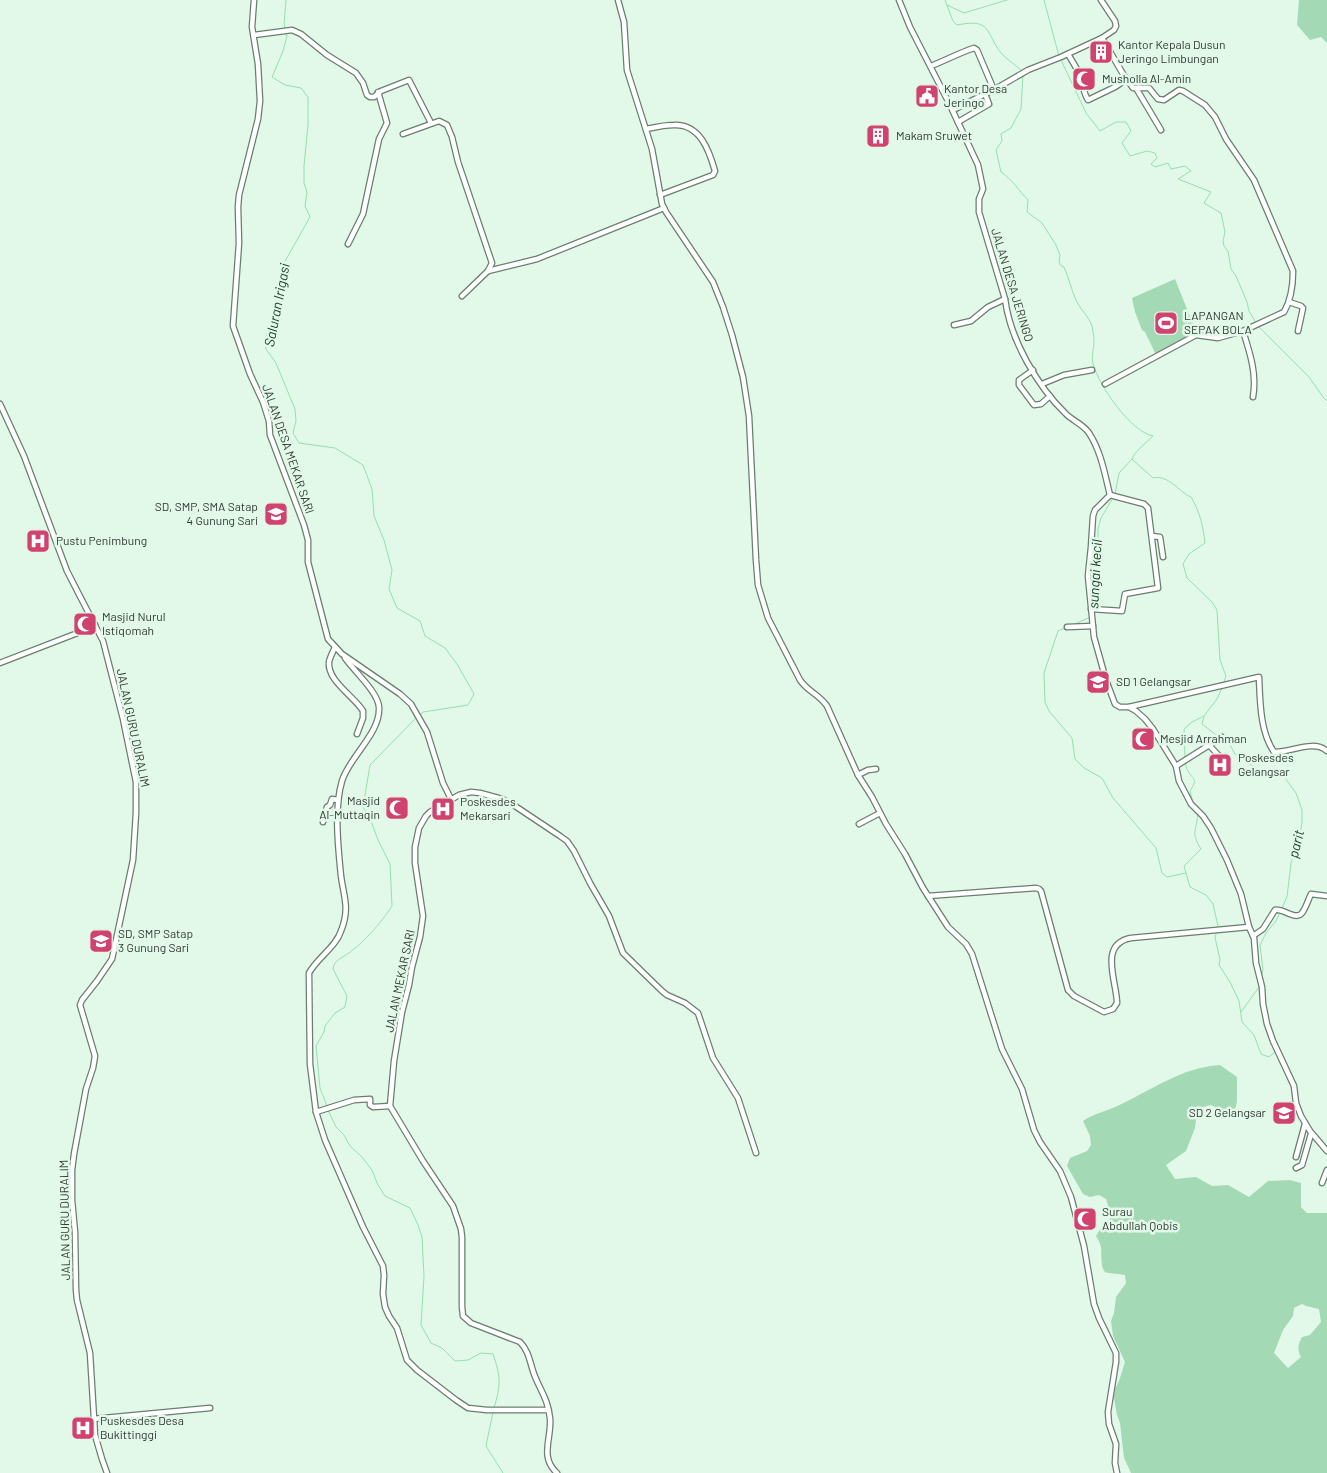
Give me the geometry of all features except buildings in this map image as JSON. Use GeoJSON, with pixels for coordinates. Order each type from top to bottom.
{"type":"FeatureCollection","features":[{"type":"Feature","properties":{"kind":"street","name":"JALAN DESA MEKAR SARI"},"geometry":{"type":"LineString","coordinates":[[254,0],[252,19],[258,64],[260,101],[258,119],[239,195],[239,243],[233,326],[250,374],[263,402],[269,421],[270,435],[304,525],[308,540],[309,566],[328,637],[342,654],[400,694],[415,710],[430,739],[443,783],[451,799]]}},
{"type":"Feature","properties":{"kind":"street"},"geometry":{"type":"LineString","coordinates":[[618,0],[624,22],[628,73],[655,159],[660,195],[664,208],[716,287],[738,357],[746,391],[749,422],[756,569],[765,610],[800,680],[806,688],[825,703],[858,774],[920,883],[948,926],[966,944],[972,954],[1002,1049],[1022,1089],[1034,1130],[1060,1171],[1071,1197],[1084,1246],[1094,1304],[1116,1356],[1108,1412],[1109,1424],[1116,1444],[1115,1463],[1118,1473]]}},
{"type":"Feature","properties":{"kind":"street","name":"JALAN DESA JERINGO"},"geometry":{"type":"LineString","coordinates":[[899,0],[913,34],[973,151],[983,189],[979,199],[979,212],[1016,340],[1050,396],[1066,414],[1090,434],[1096,446],[1110,495]]}},
{"type":"Feature","properties":{"kind":"street"},"geometry":{"type":"LineString","coordinates":[[953,110],[994,90],[1028,70],[1068,54],[1102,38],[1114,30],[1116,26],[1115,21],[1101,0]]}},
{"type":"Feature","properties":{"kind":"street"},"geometry":{"type":"LineString","coordinates":[[254,34],[292,30],[301,34],[327,55],[356,73],[369,96],[373,97],[378,92],[409,80],[431,123]]}},
{"type":"Feature","properties":{"kind":"street"},"geometry":{"type":"LineString","coordinates":[[1102,38],[1162,130]]}},
{"type":"Feature","properties":{"kind":"street"},"geometry":{"type":"LineString","coordinates":[[931,66],[974,48],[977,50],[994,90]]}},
{"type":"Feature","properties":{"kind":"street"},"geometry":{"type":"LineString","coordinates":[[1068,54],[1079,73],[1088,100],[1127,79]]}},
{"type":"Feature","properties":{"kind":"street"},"geometry":{"type":"LineString","coordinates":[[1105,384],[1196,335],[1218,338],[1243,331],[1284,312],[1289,302],[1293,283],[1293,271],[1254,180],[1226,139],[1215,117],[1205,105],[1183,91],[1179,90],[1164,100],[1158,99],[1149,88],[1136,88]]}},
{"type":"Feature","properties":{"kind":"street"},"geometry":{"type":"LineString","coordinates":[[348,244],[363,214],[379,139],[386,123],[378,92]]}},
{"type":"Feature","properties":{"kind":"street"},"geometry":{"type":"LineString","coordinates":[[958,122],[989,104],[985,94]]}},
{"type":"Feature","properties":{"kind":"street"},"geometry":{"type":"LineString","coordinates":[[403,134],[439,121],[445,123],[452,137],[458,162],[492,265],[462,296]]}},
{"type":"Feature","properties":{"kind":"street"},"geometry":{"type":"LineString","coordinates":[[646,129],[677,125],[692,129],[700,136],[715,171],[713,175],[660,195]]}},
{"type":"Feature","properties":{"kind":"street"},"geometry":{"type":"LineString","coordinates":[[488,271],[543,257],[664,208]]}},
{"type":"Feature","properties":{"kind":"street"},"geometry":{"type":"LineString","coordinates":[[954,325],[971,321],[988,307],[1005,299]]}},
{"type":"Feature","properties":{"kind":"street"},"geometry":{"type":"LineString","coordinates":[[1289,302],[1303,308],[1298,331]]}},
{"type":"Feature","properties":{"kind":"street"},"geometry":{"type":"LineString","coordinates":[[1243,331],[1249,346],[1253,367],[1255,381],[1253,397]]}},
{"type":"Feature","properties":{"kind":"street"},"geometry":{"type":"LineString","coordinates":[[1033,370],[1018,380],[1019,385],[1034,405],[1041,404],[1050,396]]}},
{"type":"Feature","properties":{"kind":"street"},"geometry":{"type":"LineString","coordinates":[[1042,384],[1064,375],[1092,370]]}},
{"type":"Feature","properties":{"kind":"street","name":"JALAN GURU DURALIM"},"geometry":{"type":"LineString","coordinates":[[0,404],[24,456],[68,571],[100,635],[123,719],[137,795],[133,860],[112,959],[80,1005],[94,1051],[95,1061],[86,1089],[74,1154],[72,1200],[75,1232],[76,1300],[90,1353],[93,1418],[99,1448],[107,1473]]}},
{"type":"Feature","properties":{"kind":"street"},"geometry":{"type":"LineString","coordinates":[[1093,610],[1122,611],[1125,594],[1158,588],[1148,508],[1146,505],[1110,495],[1095,510],[1093,516],[1088,576],[1093,610],[1092,620],[1099,659],[1115,704],[1120,707],[1129,707],[1259,677],[1264,728],[1273,751],[1316,746],[1327,750]]}},
{"type":"Feature","properties":{"kind":"street"},"geometry":{"type":"LineString","coordinates":[[1152,536],[1160,537],[1163,556]]}},
{"type":"Feature","properties":{"kind":"street"},"geometry":{"type":"LineString","coordinates":[[0,663],[95,625]]}},
{"type":"Feature","properties":{"kind":"street"},"geometry":{"type":"LineString","coordinates":[[1067,627],[1093,626]]}},
{"type":"Feature","properties":{"kind":"street"},"geometry":{"type":"LineString","coordinates":[[335,647],[329,662],[332,674],[337,682],[362,708],[363,713],[357,734]]}},
{"type":"Feature","properties":{"kind":"street"},"geometry":{"type":"LineString","coordinates":[[342,654],[371,691],[379,707],[372,732],[344,775],[338,800],[338,839],[346,903],[344,921],[338,938],[316,962],[310,971],[309,977],[310,1064],[316,1112],[325,1140],[382,1266],[385,1307],[397,1328],[407,1360],[417,1370],[468,1408],[487,1410],[548,1410]]}},
{"type":"Feature","properties":{"kind":"street"},"geometry":{"type":"LineString","coordinates":[[1129,707],[1148,722],[1176,766],[1179,781],[1191,804],[1211,828],[1232,871],[1253,936],[1267,1024],[1294,1086],[1298,1108],[1308,1129],[1327,1151]]}},
{"type":"Feature","properties":{"kind":"street"},"geometry":{"type":"LineString","coordinates":[[1176,766],[1222,737]]}},
{"type":"Feature","properties":{"kind":"street"},"geometry":{"type":"LineString","coordinates":[[1209,745],[1221,758]]}},
{"type":"Feature","properties":{"kind":"street"},"geometry":{"type":"LineString","coordinates":[[858,774],[876,769]]}},
{"type":"Feature","properties":{"kind":"street","name":"JALAN MEKAR SARI"},"geometry":{"type":"LineString","coordinates":[[390,1106],[394,1061],[402,1012],[420,937],[423,916],[415,863],[417,832],[430,812],[451,799],[471,792],[502,799],[519,808],[567,841],[609,916],[623,953],[662,991],[685,1003],[698,1013],[713,1058],[738,1098],[756,1153]]}},
{"type":"Feature","properties":{"kind":"street"},"geometry":{"type":"LineString","coordinates":[[323,822],[327,806],[330,805],[332,799],[338,800]]}},
{"type":"Feature","properties":{"kind":"street"},"geometry":{"type":"LineString","coordinates":[[859,824],[880,812]]}},
{"type":"Feature","properties":{"kind":"street"},"geometry":{"type":"LineString","coordinates":[[928,896],[1038,888],[1041,891],[1068,990],[1074,996],[1104,1012],[1113,1009],[1117,1003],[1111,958],[1113,951],[1124,940],[1249,927]]}},
{"type":"Feature","properties":{"kind":"street"},"geometry":{"type":"LineString","coordinates":[[1253,936],[1263,929],[1274,911],[1281,910],[1298,916],[1302,914],[1311,894],[1327,896]]}},
{"type":"Feature","properties":{"kind":"street"},"geometry":{"type":"LineString","coordinates":[[316,1112],[359,1099],[370,1099],[370,1105],[373,1107],[390,1106],[457,1215],[462,1237],[462,1307],[464,1316],[471,1323],[520,1342],[524,1346],[548,1402],[550,1418],[547,1455],[550,1466],[557,1473]]}},
{"type":"Feature","properties":{"kind":"street"},"geometry":{"type":"LineString","coordinates":[[1296,1157],[1308,1129]]}},
{"type":"Feature","properties":{"kind":"street"},"geometry":{"type":"LineString","coordinates":[[1296,1168],[1302,1165],[1308,1129]]}},
{"type":"Feature","properties":{"kind":"street"},"geometry":{"type":"LineString","coordinates":[[1322,1183],[1327,1170]]}},
{"type":"Feature","properties":{"kind":"street"},"geometry":{"type":"LineString","coordinates":[[93,1418],[210,1408]]}},
{"type":"Feature","properties":{"kind":"green space"},"geometry":{"type":"Polygon","coordinates":[[[1299,0],[1327,0],[1327,43],[1321,37],[1310,40],[1297,25],[1299,0]]]}},
{"type":"Feature","properties":{"kind":"green space","name":"LAPANGAN SEPAK BOLA"},"geometry":{"type":"Polygon","coordinates":[[[1175,279],[1197,334],[1156,355],[1145,332],[1142,330],[1132,298],[1175,279]]]}},
{"type":"Feature","properties":{"kind":"green space"},"geometry":{"type":"Polygon","coordinates":[[[1220,1065],[1237,1077],[1237,1102],[1234,1113],[1226,1113],[1211,1105],[1203,1107],[1197,1112],[1195,1128],[1186,1151],[1166,1165],[1175,1179],[1196,1177],[1212,1186],[1228,1185],[1249,1197],[1268,1181],[1290,1180],[1301,1183],[1301,1207],[1307,1213],[1327,1213],[1327,1473],[1131,1473],[1124,1458],[1120,1423],[1114,1398],[1115,1389],[1125,1362],[1113,1336],[1111,1321],[1116,1297],[1126,1283],[1125,1275],[1105,1272],[1102,1267],[1101,1247],[1096,1236],[1103,1224],[1110,1219],[1111,1215],[1106,1199],[1099,1195],[1090,1197],[1083,1194],[1067,1166],[1070,1158],[1087,1151],[1091,1145],[1090,1136],[1083,1121],[1128,1101],[1178,1075],[1205,1067],[1220,1065]],[[1302,1304],[1294,1308],[1293,1316],[1283,1330],[1274,1353],[1288,1368],[1301,1357],[1298,1347],[1302,1337],[1310,1335],[1321,1322],[1319,1309],[1302,1304]]]}},
{"type":"Feature","properties":{"kind":"waterway","name":"Saluran Irigasi"},"geometry":{"type":"LineString","coordinates":[[286,0],[284,24],[287,36],[272,77],[285,85],[301,88],[308,97],[304,183],[307,192],[305,206],[310,217],[284,263],[270,327],[265,339],[266,349],[276,363],[295,409],[296,421],[293,433],[299,443],[335,448],[363,465],[372,489],[374,516],[384,540],[392,570],[389,589],[397,608],[420,621],[425,636],[445,648],[457,664],[474,694],[468,705],[423,712],[420,715]]}},
{"type":"Feature","properties":{"kind":"waterway"},"geometry":{"type":"LineString","coordinates":[[945,0],[953,21],[957,25],[968,23],[982,25],[986,28],[1001,53],[1022,71]]}},
{"type":"Feature","properties":{"kind":"waterway"},"geometry":{"type":"LineString","coordinates":[[947,5],[964,13],[1007,0]]}},
{"type":"Feature","properties":{"kind":"waterway"},"geometry":{"type":"LineString","coordinates":[[1044,0],[1059,56]]}},
{"type":"Feature","properties":{"kind":"waterway"},"geometry":{"type":"LineString","coordinates":[[1061,60],[1086,113],[1100,131],[1116,122],[1126,122],[1131,131],[1122,143],[1130,156],[1147,151],[1155,153],[1157,158],[1151,164],[1155,167],[1168,163],[1171,169],[1185,166],[1191,171],[1178,179],[1211,192],[1204,203],[1221,213],[1225,232],[1223,241],[1228,251],[1231,269],[1236,276],[1249,311],[1256,323]]}},
{"type":"Feature","properties":{"kind":"waterway"},"geometry":{"type":"LineString","coordinates":[[1023,74],[1021,109],[1011,128],[1001,134],[1002,141],[996,150],[1001,172],[1013,182],[1028,200],[1027,212],[1042,223],[1056,245],[1060,255],[1059,262],[1064,267],[1074,296],[1092,326],[1094,341],[1092,361],[1102,384],[1126,417],[1135,426],[1153,436],[1138,450],[1132,459],[1153,478],[1164,479],[1191,497],[1197,508],[1205,543],[1189,554],[1183,564],[1187,578],[1212,602],[1217,610],[1220,660],[1226,676],[1224,682]]}},
{"type":"Feature","properties":{"kind":"waterway"},"geometry":{"type":"LineString","coordinates":[[1258,326],[1309,377],[1327,401]]}},
{"type":"Feature","properties":{"kind":"waterway","name":"sungai kecil"},"geometry":{"type":"LineString","coordinates":[[1115,494],[1119,473],[1132,459]]}},
{"type":"Feature","properties":{"kind":"waterway","name":"sungai kecil"},"geometry":{"type":"LineString","coordinates":[[1094,607],[1093,581],[1098,552],[1098,529],[1101,518],[1113,498]]}},
{"type":"Feature","properties":{"kind":"waterway","name":"sungai kecil"},"geometry":{"type":"LineString","coordinates":[[1073,625],[1090,617]]}},
{"type":"Feature","properties":{"kind":"waterway","name":"sungai kecil"},"geometry":{"type":"LineString","coordinates":[[1065,628],[1058,631],[1044,673],[1045,702],[1049,711],[1072,738],[1075,759],[1084,768],[1102,778],[1113,798],[1156,848],[1162,873],[1167,877],[1186,873]]}},
{"type":"Feature","properties":{"kind":"waterway"},"geometry":{"type":"LineString","coordinates":[[1185,758],[1184,729],[1192,722],[1204,716],[1217,699],[1222,688]]}},
{"type":"Feature","properties":{"kind":"waterway","name":"Saluran Irigasi"},"geometry":{"type":"LineString","coordinates":[[327,1106],[320,1088],[316,1046],[324,1032],[325,1026],[335,1013],[345,1007],[347,996],[333,969],[337,961],[367,937],[392,906],[390,864],[370,818],[363,807],[370,765],[417,717]]}},
{"type":"Feature","properties":{"kind":"waterway","name":"parit"},"geometry":{"type":"LineString","coordinates":[[1204,717],[1202,724],[1219,737]]}},
{"type":"Feature","properties":{"kind":"waterway","name":"parit"},"geometry":{"type":"LineString","coordinates":[[1222,740],[1230,745],[1235,754],[1264,774],[1271,770],[1282,774],[1296,793],[1302,810],[1300,835],[1291,863],[1287,897],[1276,921],[1266,933],[1260,945],[1263,970],[1261,976]]}},
{"type":"Feature","properties":{"kind":"waterway"},"geometry":{"type":"LineString","coordinates":[[1185,762],[1187,770],[1194,780],[1190,791],[1193,803]]}},
{"type":"Feature","properties":{"kind":"waterway"},"geometry":{"type":"LineString","coordinates":[[1198,813],[1195,835],[1201,849],[1184,866],[1190,887],[1206,895],[1213,904],[1218,926],[1215,938],[1220,959],[1219,965],[1239,1001],[1242,1022],[1254,1035],[1261,1054],[1269,1057],[1276,1051]]}},
{"type":"Feature","properties":{"kind":"waterway","name":"parit"},"geometry":{"type":"LineString","coordinates":[[1241,1012],[1259,987],[1259,984]]}},
{"type":"Feature","properties":{"kind":"waterway"},"geometry":{"type":"LineString","coordinates":[[1285,1062],[1291,1075]]}},
{"type":"Feature","properties":{"kind":"waterway","name":"Saluran Irigasi"},"geometry":{"type":"LineString","coordinates":[[328,1110],[336,1127],[372,1170],[385,1196],[410,1208],[418,1225],[422,1237],[424,1276],[421,1325],[431,1343],[442,1348],[455,1361],[468,1360],[481,1353],[493,1354],[498,1369],[499,1381],[494,1408]]}},
{"type":"Feature","properties":{"kind":"waterway","name":"Saluran Irigasi"},"geometry":{"type":"LineString","coordinates":[[493,1412],[486,1446],[503,1473]]}},
{"type":"Feature","properties":{"kind":"place","name":"Kantor Kepala Dusun Jeringo Limbungan"},"geometry":{"type":"Point","coordinates":[1101,52]}},
{"type":"Feature","properties":{"kind":"place","name":"Musholla Al-Amin"},"geometry":{"type":"Point","coordinates":[1084,79]}},
{"type":"Feature","properties":{"kind":"place","name":"Kantor Desa Jeringo"},"geometry":{"type":"Point","coordinates":[927,96]}},
{"type":"Feature","properties":{"kind":"place","name":"Makam Sruwet"},"geometry":{"type":"Point","coordinates":[878,136]}},
{"type":"Feature","properties":{"kind":"place","name":"LAPANGAN SEPAK BOLA"},"geometry":{"type":"Point","coordinates":[1166,323]}},
{"type":"Feature","properties":{"kind":"place","name":"SD, SMP, SMA Satap 4 Gunung Sari"},"geometry":{"type":"Point","coordinates":[276,514]}},
{"type":"Feature","properties":{"kind":"place","name":"Pustu Penimbung"},"geometry":{"type":"Point","coordinates":[38,541]}},
{"type":"Feature","properties":{"kind":"place","name":"Masjid Nurul Istiqomah"},"geometry":{"type":"Point","coordinates":[85,624]}},
{"type":"Feature","properties":{"kind":"place","name":"SD 1 Gelangsar"},"geometry":{"type":"Point","coordinates":[1098,682]}},
{"type":"Feature","properties":{"kind":"place","name":"Mesjid Arrahman"},"geometry":{"type":"Point","coordinates":[1143,739]}},
{"type":"Feature","properties":{"kind":"place","name":"Poskesdes Gelangsar"},"geometry":{"type":"Point","coordinates":[1220,765]}},
{"type":"Feature","properties":{"kind":"place","name":"Masjid Al-Muttaqin"},"geometry":{"type":"Point","coordinates":[397,808]}},
{"type":"Feature","properties":{"kind":"place","name":"Poskesdes Mekarsari"},"geometry":{"type":"Point","coordinates":[443,809]}},
{"type":"Feature","properties":{"kind":"place","name":"SD, SMP Satap 3 Gunung Sari"},"geometry":{"type":"Point","coordinates":[101,941]}},
{"type":"Feature","properties":{"kind":"place","name":"SD 2 Gelangsar"},"geometry":{"type":"Point","coordinates":[1284,1113]}},
{"type":"Feature","properties":{"kind":"place","name":"Surau Abdullah Qobis"},"geometry":{"type":"Point","coordinates":[1085,1219]}},
{"type":"Feature","properties":{"kind":"place","name":"Puskesdes Desa Bukittinggi"},"geometry":{"type":"Point","coordinates":[83,1428]}}]}
